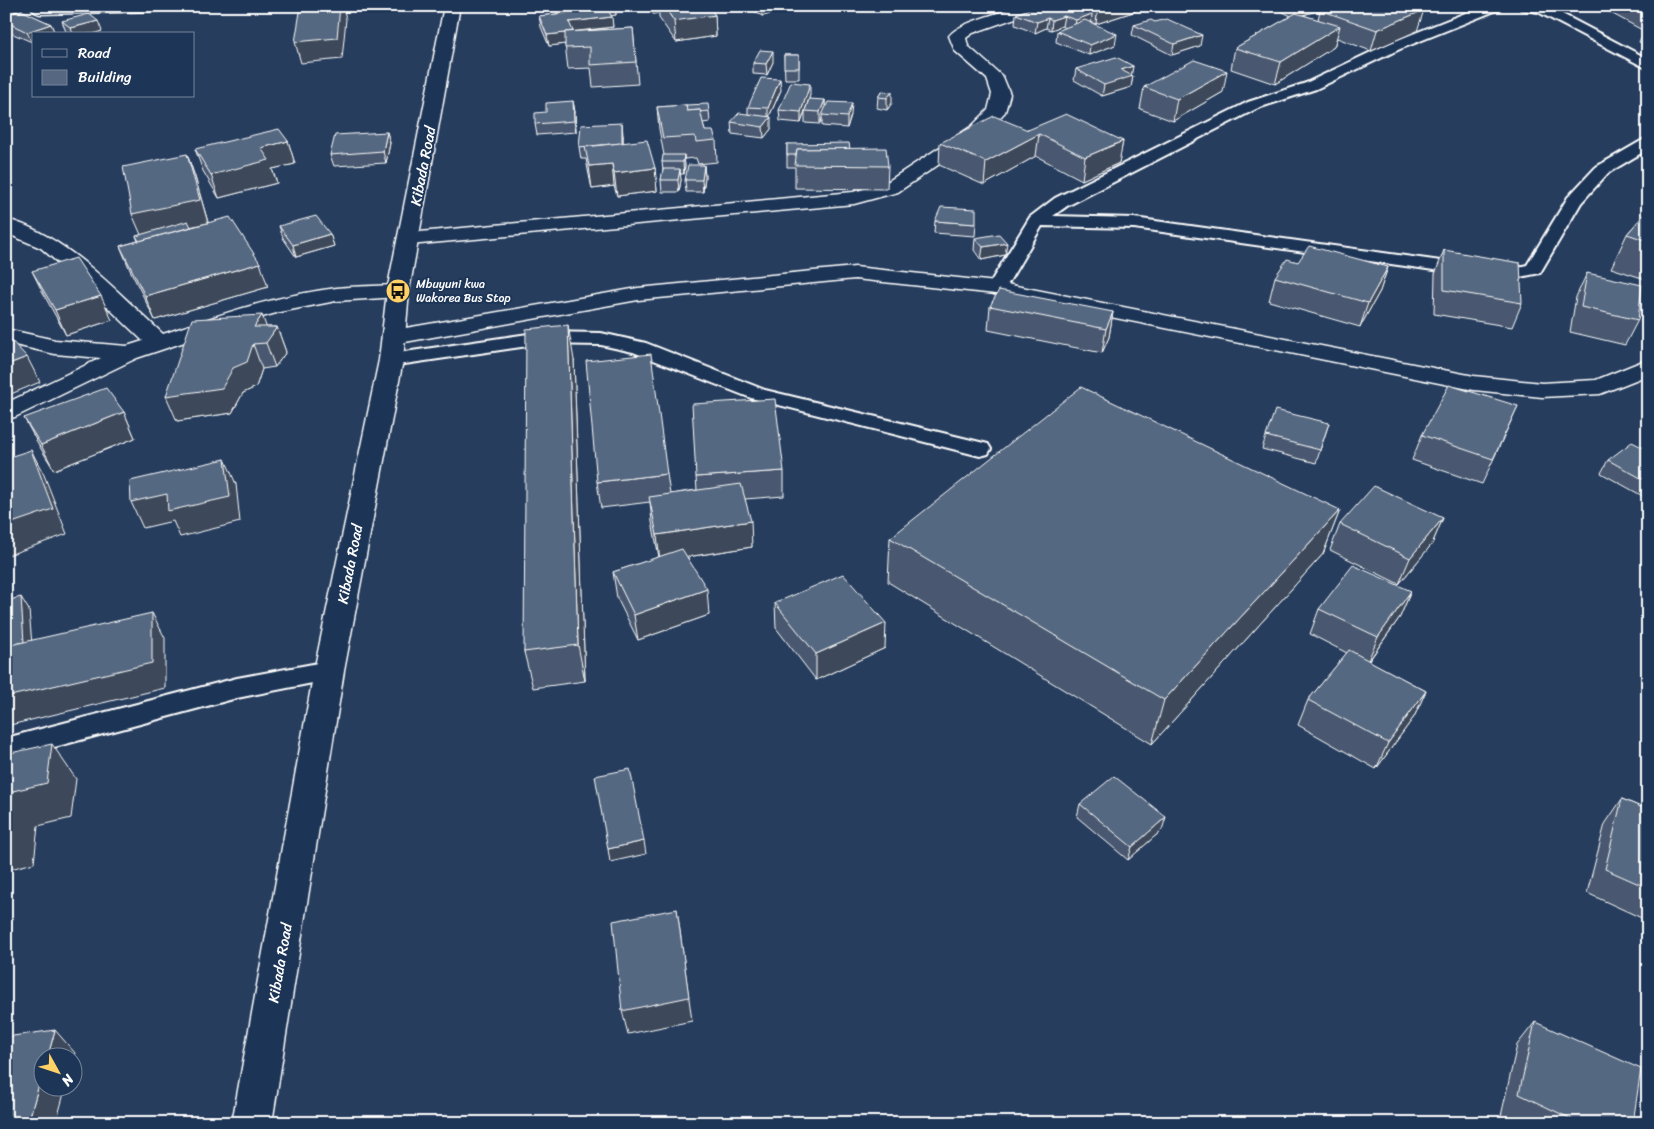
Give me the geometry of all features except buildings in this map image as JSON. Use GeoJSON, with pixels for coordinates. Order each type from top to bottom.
{"type":"FeatureCollection","features":[{"type":"Feature","properties":{"kind":"street"},"geometry":{"type":"LineString","coordinates":[[40,9],[158,6]]}},
{"type":"Feature","properties":{"kind":"street","name":"Kibada Road"},"geometry":{"type":"LineString","coordinates":[[252,1123],[329,671],[392,349],[398,291],[452,6]]}},
{"type":"Feature","properties":{"kind":"street"},"geometry":{"type":"LineString","coordinates":[[409,239],[854,198],[891,188],[978,130],[996,112],[1001,94],[995,77],[961,48],[957,36],[967,30],[1036,6]]}},
{"type":"Feature","properties":{"kind":"street"},"geometry":{"type":"LineString","coordinates":[[6,225],[48,244],[102,289],[159,343]]}},
{"type":"Feature","properties":{"kind":"street"},"geometry":{"type":"LineString","coordinates":[[392,349],[638,294],[855,273],[996,288],[1474,383],[1542,390],[1600,387],[1648,366]]}},
{"type":"Feature","properties":{"kind":"street"},"geometry":{"type":"LineString","coordinates":[[6,412],[129,353],[233,318],[278,306],[336,295],[398,291]]}},
{"type":"Feature","properties":{"kind":"street"},"geometry":{"type":"LineString","coordinates":[[6,336],[55,347],[129,353]]}},
{"type":"Feature","properties":{"kind":"lane"},"geometry":{"type":"LineString","coordinates":[[996,288],[1036,221],[1061,202],[1252,105],[1311,86],[1395,46],[1495,6]]}},
{"type":"Feature","properties":{"kind":"lane"},"geometry":{"type":"LineString","coordinates":[[1526,6],[1542,9],[1648,65]]}},
{"type":"Feature","properties":{"kind":"lane"},"geometry":{"type":"LineString","coordinates":[[1036,221],[1134,223],[1505,275],[1534,269],[1574,200],[1602,170],[1648,142]]}},
{"type":"Feature","properties":{"kind":"lane"},"geometry":{"type":"LineString","coordinates":[[392,349],[542,338],[601,338],[639,347],[758,394],[980,449]]}},
{"type":"Feature","properties":{"kind":"lane"},"geometry":{"type":"LineString","coordinates":[[6,749],[237,688],[329,671]]}},
{"type":"Feature","properties":{"kind":"place","name":"Mbuyuni kwa Wakorea Bus Stop"},"geometry":{"type":"Point","coordinates":[398,291]}}]}
